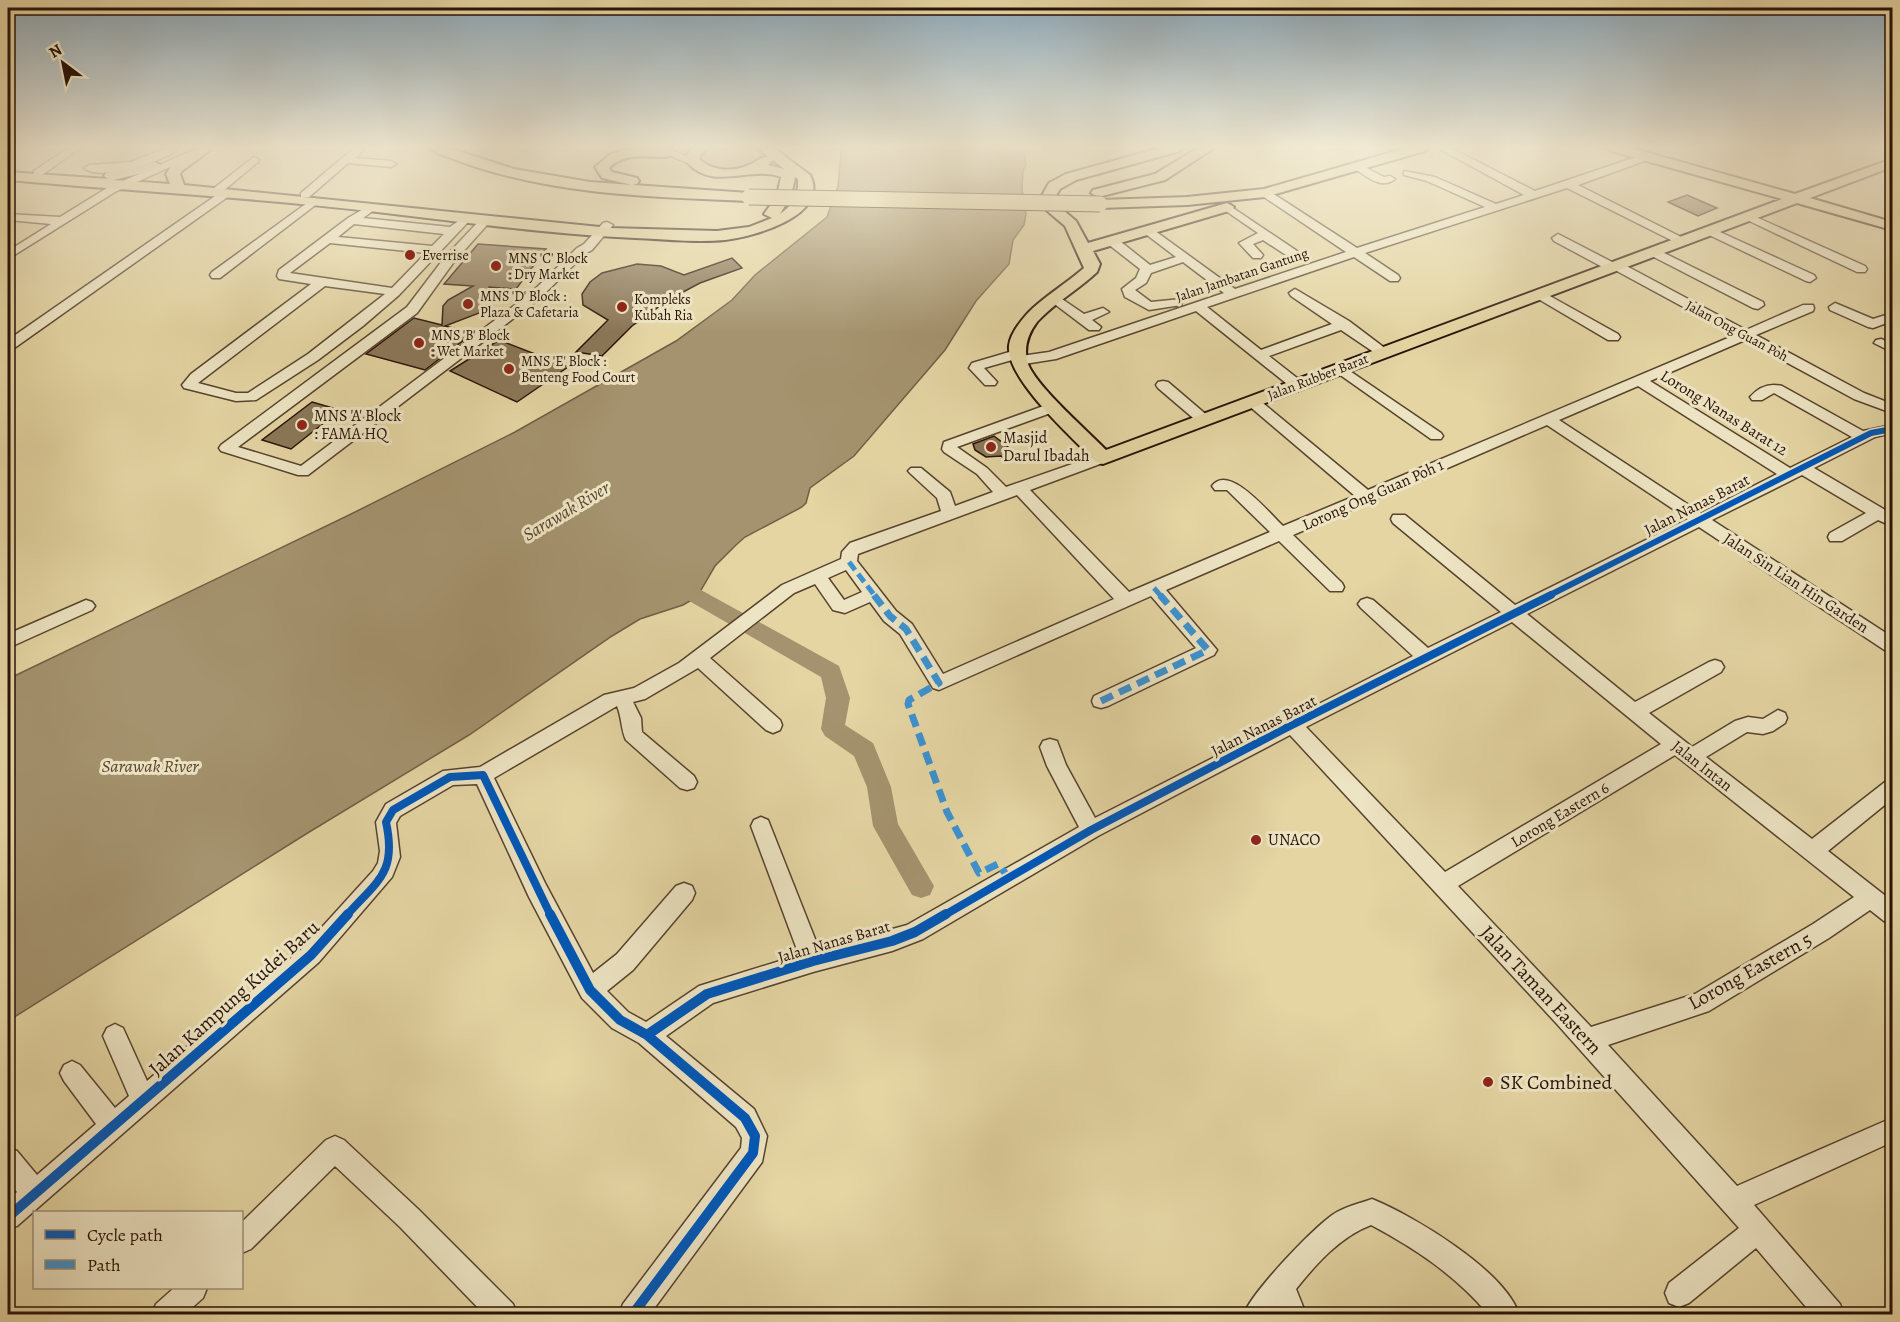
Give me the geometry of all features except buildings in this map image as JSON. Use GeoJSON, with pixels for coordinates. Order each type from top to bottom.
{"type":"FeatureCollection","features":[{"type":"Feature","properties":{"kind":"main road"},"geometry":{"type":"LineString","coordinates":[[391,210],[483,223],[573,231],[594,236],[727,235],[762,228],[780,220],[792,210]]}},
{"type":"Feature","properties":{"kind":"main road"},"geometry":{"type":"LineString","coordinates":[[422,210],[492,217],[594,236],[731,229],[760,221],[774,210]]}},
{"type":"Feature","properties":{"kind":"main road"},"geometry":{"type":"LineString","coordinates":[[1054,210],[1071,224],[1092,264],[1092,269],[1028,321],[1016,343],[1017,358],[1030,382],[1103,458]]}},
{"type":"Feature","properties":{"kind":"main road"},"geometry":{"type":"LineString","coordinates":[[1084,249],[1112,241],[1153,235],[1220,210]]}},
{"type":"Feature","properties":{"kind":"main road","name":"Jalan Rubber Barat"},"geometry":{"type":"LineString","coordinates":[[1103,458],[1765,210]]}},
{"type":"Feature","properties":{"kind":"main road"},"geometry":{"type":"LineString","coordinates":[[1841,210],[1893,224]]}},
{"type":"Feature","properties":{"kind":"street"},"geometry":{"type":"LineString","coordinates":[[8,256],[79,210]]}},
{"type":"Feature","properties":{"kind":"street"},"geometry":{"type":"LineString","coordinates":[[8,346],[196,210]]}},
{"type":"Feature","properties":{"kind":"street"},"geometry":{"type":"LineString","coordinates":[[216,274],[295,210]]}},
{"type":"Feature","properties":{"kind":"street"},"geometry":{"type":"LineString","coordinates":[[368,210],[283,273],[284,276],[395,292]]}},
{"type":"Feature","properties":{"kind":"street"},"geometry":{"type":"LineString","coordinates":[[1231,210],[1293,255]]}},
{"type":"Feature","properties":{"kind":"street"},"geometry":{"type":"LineString","coordinates":[[1291,210],[1394,278]]}},
{"type":"Feature","properties":{"kind":"street","name":"Jalan Jambatan Gantung"},"geometry":{"type":"LineString","coordinates":[[990,382],[976,366],[1017,358],[1051,356],[1357,252],[1491,210]]}},
{"type":"Feature","properties":{"kind":"street"},"geometry":{"type":"LineString","coordinates":[[1620,210],[1683,241]]}},
{"type":"Feature","properties":{"kind":"street"},"geometry":{"type":"LineString","coordinates":[[1747,216],[1861,269]]}},
{"type":"Feature","properties":{"kind":"street"},"geometry":{"type":"LineString","coordinates":[[8,217],[63,220]]}},
{"type":"Feature","properties":{"kind":"street"},"geometry":{"type":"LineString","coordinates":[[352,220],[452,231]]}},
{"type":"Feature","properties":{"kind":"street"},"geometry":{"type":"LineString","coordinates":[[323,281],[196,376],[189,385],[236,397],[251,397],[313,357],[358,323],[395,292],[464,220]]}},
{"type":"Feature","properties":{"kind":"street"},"geometry":{"type":"LineString","coordinates":[[483,223],[449,260],[412,310],[226,448],[303,472],[535,296],[594,236]]}},
{"type":"Feature","properties":{"kind":"street"},"geometry":{"type":"LineString","coordinates":[[1709,231],[1810,278]]}},
{"type":"Feature","properties":{"kind":"street"},"geometry":{"type":"LineString","coordinates":[[1126,250],[1153,235],[1234,294]]}},
{"type":"Feature","properties":{"kind":"street"},"geometry":{"type":"LineString","coordinates":[[1257,255],[1245,243],[1264,235]]}},
{"type":"Feature","properties":{"kind":"street","name":"Jalan Ong Guan Poh"},"geometry":{"type":"LineString","coordinates":[[1558,238],[1859,396],[1892,409]]}},
{"type":"Feature","properties":{"kind":"street"},"geometry":{"type":"LineString","coordinates":[[326,239],[434,250]]}},
{"type":"Feature","properties":{"kind":"street"},"geometry":{"type":"LineString","coordinates":[[1112,241],[1150,269],[1185,258]]}},
{"type":"Feature","properties":{"kind":"street"},"geometry":{"type":"LineString","coordinates":[[1654,252],[1758,305]]}},
{"type":"Feature","properties":{"kind":"street"},"geometry":{"type":"LineString","coordinates":[[1146,268],[1142,280],[1128,289],[1130,294],[1149,306],[1176,302]]}},
{"type":"Feature","properties":{"kind":"street"},"geometry":{"type":"LineString","coordinates":[[1295,293],[1383,352]]}},
{"type":"Feature","properties":{"kind":"street"},"geometry":{"type":"LineString","coordinates":[[1539,294],[1613,337]]}},
{"type":"Feature","properties":{"kind":"street"},"geometry":{"type":"LineString","coordinates":[[1056,299],[1089,322],[1103,312]]}},
{"type":"Feature","properties":{"kind":"street"},"geometry":{"type":"LineString","coordinates":[[1197,306],[1297,385]]}},
{"type":"Feature","properties":{"kind":"street"},"geometry":{"type":"LineString","coordinates":[[1835,307],[1873,324],[1893,317]]}},
{"type":"Feature","properties":{"kind":"street","name":"Lorong Ong Guan Poh 1"},"geometry":{"type":"LineString","coordinates":[[873,594],[890,616],[906,630],[939,683],[1126,600],[1283,535],[1808,308]]}},
{"type":"Feature","properties":{"kind":"street"},"geometry":{"type":"LineString","coordinates":[[1259,355],[1344,324]]}},
{"type":"Feature","properties":{"kind":"street"},"geometry":{"type":"LineString","coordinates":[[1341,369],[1436,436]]}},
{"type":"Feature","properties":{"kind":"street","name":"Lorong Nanas Barat 12"},"geometry":{"type":"LineString","coordinates":[[1640,381],[1795,471],[1893,521]]}},
{"type":"Feature","properties":{"kind":"street"},"geometry":{"type":"LineString","coordinates":[[1162,385],[1204,420]]}},
{"type":"Feature","properties":{"kind":"street"},"geometry":{"type":"LineString","coordinates":[[1757,397],[1772,388],[1777,389],[1873,426],[1882,410],[1892,409]]}},
{"type":"Feature","properties":{"kind":"street","name":"Jalan Ong Guan Poh"},"geometry":{"type":"LineString","coordinates":[[1859,396],[1873,426]]}},
{"type":"Feature","properties":{"kind":"street"},"geometry":{"type":"LineString","coordinates":[[1253,402],[1367,498]]}},
{"type":"Feature","properties":{"kind":"street"},"geometry":{"type":"LineString","coordinates":[[1054,407],[949,445],[949,449],[1011,491],[1126,600]]}},
{"type":"Feature","properties":{"kind":"street","name":"Jalan Sin Lian Hin Garden"},"geometry":{"type":"LineString","coordinates":[[1547,419],[1893,646]]}},
{"type":"Feature","properties":{"kind":"street","name":"Jalan Nanas Barat"},"geometry":{"type":"LineString","coordinates":[[646,1035],[707,994],[813,961],[868,948],[915,933],[1091,830],[1293,725],[1795,471],[1873,426],[1893,428]]}},
{"type":"Feature","properties":{"kind":"street","name":"Jalan Rubber Barat"},"geometry":{"type":"LineString","coordinates":[[849,562],[850,552],[856,547],[1103,458]]}},
{"type":"Feature","properties":{"kind":"street"},"geometry":{"type":"LineString","coordinates":[[916,471],[944,496],[950,514]]}},
{"type":"Feature","properties":{"kind":"street"},"geometry":{"type":"LineString","coordinates":[[1220,486],[1232,486],[1336,586]]}},
{"type":"Feature","properties":{"kind":"street"},"geometry":{"type":"LineString","coordinates":[[1836,537],[1877,513]]}},
{"type":"Feature","properties":{"kind":"street","name":"Jalan Intan"},"geometry":{"type":"LineString","coordinates":[[1399,519],[1683,752],[1893,914]]}},
{"type":"Feature","properties":{"kind":"street"},"geometry":{"type":"LineString","coordinates":[[633,1314],[753,1153],[755,1136],[745,1118],[646,1035],[620,1020],[590,990],[537,890],[483,775],[611,700],[638,694],[685,668],[788,589],[818,575],[849,562],[873,594],[845,607],[839,606],[818,575]]}},
{"type":"Feature","properties":{"kind":"street"},"geometry":{"type":"LineString","coordinates":[[1101,701],[1208,650],[1154,588]]}},
{"type":"Feature","properties":{"kind":"street"},"geometry":{"type":"LineString","coordinates":[[1367,604],[1427,658]]}},
{"type":"Feature","properties":{"kind":"street"},"geometry":{"type":"LineString","coordinates":[[8,641],[86,606]]}},
{"type":"Feature","properties":{"kind":"street"},"geometry":{"type":"LineString","coordinates":[[698,658],[773,725]]}},
{"type":"Feature","properties":{"kind":"street"},"geometry":{"type":"LineString","coordinates":[[1634,712],[1714,667]]}},
{"type":"Feature","properties":{"kind":"street"},"geometry":{"type":"LineString","coordinates":[[622,698],[632,718],[633,735],[687,782]]}},
{"type":"Feature","properties":{"kind":"street","name":"Lorong Eastern 6"},"geometry":{"type":"LineString","coordinates":[[1443,884],[1683,752],[1742,726],[1748,724],[1762,728],[1778,718]]}},
{"type":"Feature","properties":{"kind":"street","name":"Jalan Taman Eastern"},"geometry":{"type":"LineString","coordinates":[[1293,725],[1443,884],[1734,1201],[1830,1314]]}},
{"type":"Feature","properties":{"kind":"street"},"geometry":{"type":"LineString","coordinates":[[1050,747],[1057,766],[1091,830]]}},
{"type":"Feature","properties":{"kind":"street","name":"Jalan Kampung Kudei Baru"},"geometry":{"type":"LineString","coordinates":[[8,1217],[311,955],[389,865],[392,852],[386,822],[393,810],[450,777],[469,774],[483,775]]}},
{"type":"Feature","properties":{"kind":"street"},"geometry":{"type":"LineString","coordinates":[[1813,851],[1893,788]]}},
{"type":"Feature","properties":{"kind":"street"},"geometry":{"type":"LineString","coordinates":[[761,826],[813,961]]}},
{"type":"Feature","properties":{"kind":"street"},"geometry":{"type":"LineString","coordinates":[[590,990],[625,962],[684,893]]}},
{"type":"Feature","properties":{"kind":"street","name":"Lorong Eastern 5"},"geometry":{"type":"LineString","coordinates":[[1587,1040],[1701,1003],[1821,931],[1870,897]]}},
{"type":"Feature","properties":{"kind":"street"},"geometry":{"type":"LineString","coordinates":[[115,1036],[144,1101]]}},
{"type":"Feature","properties":{"kind":"street"},"geometry":{"type":"LineString","coordinates":[[72,1072],[114,1127]]}},
{"type":"Feature","properties":{"kind":"street"},"geometry":{"type":"LineString","coordinates":[[1734,1201],[1886,1133]]}},
{"type":"Feature","properties":{"kind":"street"},"geometry":{"type":"LineString","coordinates":[[243,1239],[335,1149],[409,1218],[503,1314]]}},
{"type":"Feature","properties":{"kind":"street"},"geometry":{"type":"LineString","coordinates":[[8,1160],[35,1194]]}},
{"type":"Feature","properties":{"kind":"street"},"geometry":{"type":"LineString","coordinates":[[1258,1314],[1299,1264],[1346,1222],[1372,1212],[1421,1237],[1467,1270],[1505,1314]]}},
{"type":"Feature","properties":{"kind":"street"},"geometry":{"type":"LineString","coordinates":[[1679,1293],[1758,1229]]}},
{"type":"Feature","properties":{"kind":"street"},"geometry":{"type":"LineString","coordinates":[[1282,1287],[1292,1314]]}},
{"type":"Feature","properties":{"kind":"street"},"geometry":{"type":"LineString","coordinates":[[166,1314],[191,1289]]}},
{"type":"Feature","properties":{"kind":"water","name":"Sarawak River"},"geometry":{"type":"Polygon","coordinates":[[[830,210],[1025,210],[1026,214],[1024,225],[1013,240],[1009,264],[976,301],[945,350],[854,456],[810,488],[806,503],[802,507],[745,537],[736,545],[715,566],[697,597],[683,605],[640,619],[612,636],[469,735],[306,834],[8,1021],[8,679],[345,517],[515,432],[676,341],[732,300],[755,275],[827,217],[830,210]]]}},
{"type":"Feature","properties":{"kind":"waterway"},"geometry":{"type":"LineString","coordinates":[[672,582],[831,672],[838,698],[833,729],[864,750],[879,787],[886,826],[921,886]]}},
{"type":"Feature","properties":{"kind":"marked path"},"geometry":{"type":"LineString","coordinates":[[849,562],[890,616],[906,629],[939,683],[909,700],[908,704],[947,812],[979,873],[998,864],[1009,878]]}},
{"type":"Feature","properties":{"kind":"marked path"},"geometry":{"type":"LineString","coordinates":[[1101,701],[1208,650],[1154,588]]}},
{"type":"Feature","properties":{"kind":"cycle path"},"geometry":{"type":"LineString","coordinates":[[647,1035],[707,994],[813,961],[892,941],[915,932],[1091,830],[1284,729],[1871,433],[1892,429]]}},
{"type":"Feature","properties":{"kind":"cycle path"},"geometry":{"type":"LineString","coordinates":[[8,1217],[311,955],[385,870],[390,857],[386,822],[393,810],[450,777],[483,775],[537,890],[590,990],[620,1020],[647,1035],[745,1118],[755,1136],[753,1153],[633,1314]]}},
{"type":"Feature","properties":{"kind":"place","name":"Everrise"},"geometry":{"type":"Point","coordinates":[410,255]}},
{"type":"Feature","properties":{"kind":"place","name":"MNS 'C' Block : Dry Market"},"geometry":{"type":"Point","coordinates":[496,266]}},
{"type":"Feature","properties":{"kind":"place","name":"MNS 'D' Block : Plaza & Cafetaria"},"geometry":{"type":"Point","coordinates":[468,304]}},
{"type":"Feature","properties":{"kind":"place","name":"Kompleks Kubah Ria"},"geometry":{"type":"Point","coordinates":[622,307]}},
{"type":"Feature","properties":{"kind":"place","name":"MNS 'B' Block : Wet Market"},"geometry":{"type":"Point","coordinates":[419,343]}},
{"type":"Feature","properties":{"kind":"place","name":"MNS 'E' Block : Benteng Food Court"},"geometry":{"type":"Point","coordinates":[509,369]}},
{"type":"Feature","properties":{"kind":"place","name":"MNS 'A' Block : FAMA HQ"},"geometry":{"type":"Point","coordinates":[302,425]}},
{"type":"Feature","properties":{"kind":"place","name":"Masjid Darul Ibadah"},"geometry":{"type":"Point","coordinates":[991,447]}},
{"type":"Feature","properties":{"kind":"place","name":"UNACO"},"geometry":{"type":"Point","coordinates":[1256,840]}},
{"type":"Feature","properties":{"kind":"place","name":"SK Combined"},"geometry":{"type":"Point","coordinates":[1488,1082]}}]}
